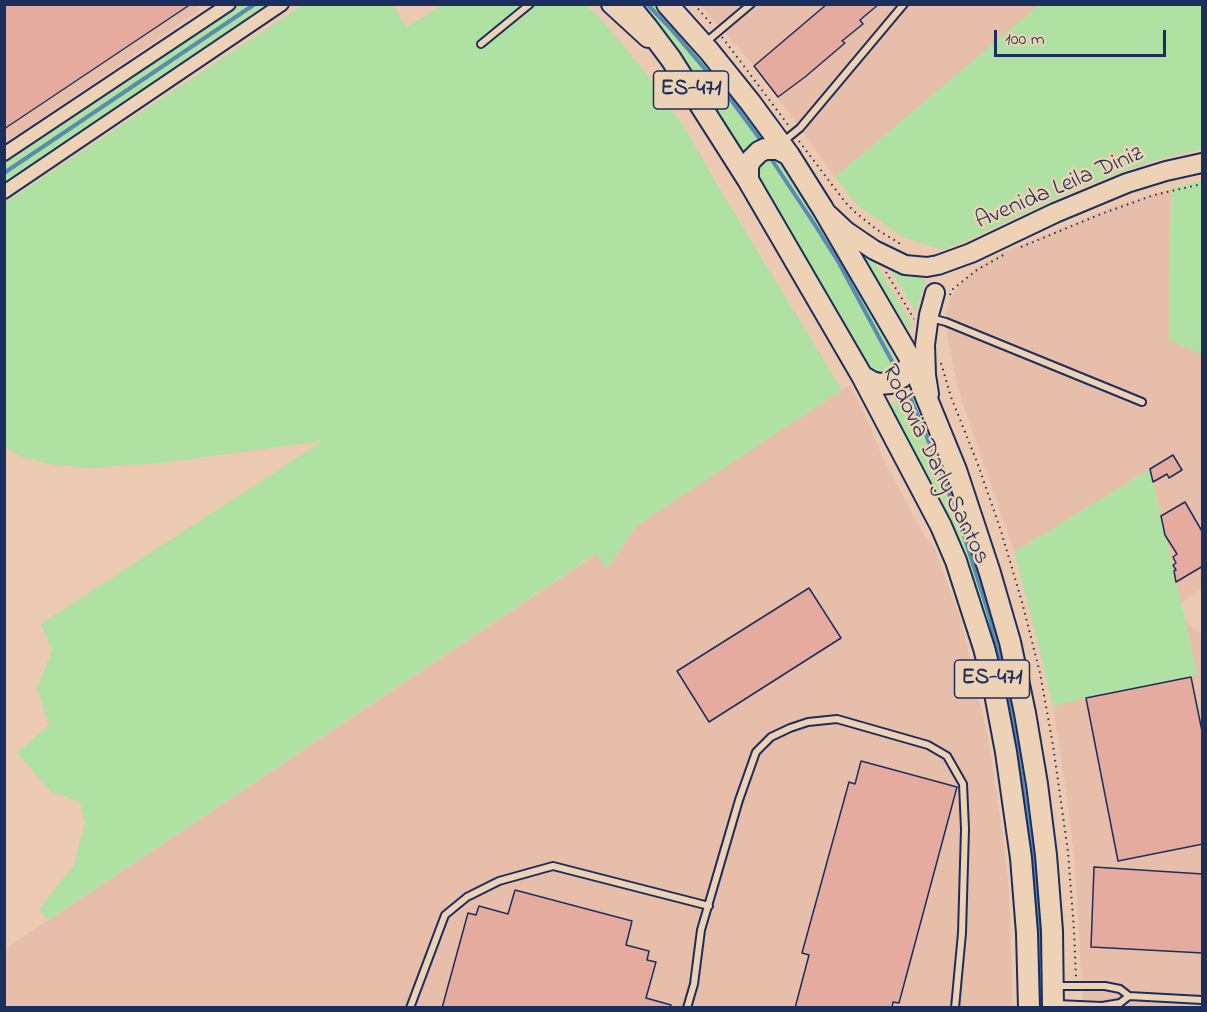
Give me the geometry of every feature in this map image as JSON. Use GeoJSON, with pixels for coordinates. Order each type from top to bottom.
{"type":"FeatureCollection","features":[{"type":"Feature","properties":{"kind":"main road"},"geometry":{"type":"LineString","coordinates":[[611,4],[671,59]]}},
{"type":"Feature","properties":{"kind":"main road","name":"Rodovia Darly Santos"},"geometry":{"type":"LineString","coordinates":[[628,4],[671,59],[748,180],[862,376],[948,542],[964,581],[984,648],[1000,718],[1017,823],[1027,933],[1029,1008]]}},
{"type":"Feature","properties":{"kind":"main road","name":"Rodovia Darly Santos"},"geometry":{"type":"LineString","coordinates":[[666,4],[737,85],[785,149],[824,209],[911,360],[956,470],[980,538],[1018,677],[1045,843],[1052,931],[1054,999]]}},
{"type":"Feature","properties":{"kind":"main road"},"geometry":{"type":"LineString","coordinates":[[748,180],[750,161],[759,152],[765,149],[785,149]]}},
{"type":"Feature","properties":{"kind":"main road","name":"Avenida Leila Diniz"},"geometry":{"type":"LineString","coordinates":[[824,209],[859,241],[905,265],[927,267],[971,253],[1055,213],[1127,183],[1203,163]]}},
{"type":"Feature","properties":{"kind":"main road","name":"Avenida Leila Diniz"},"geometry":{"type":"LineString","coordinates":[[911,360],[924,321],[942,296],[947,274],[971,253]]}},
{"type":"Feature","properties":{"kind":"main road"},"geometry":{"type":"LineString","coordinates":[[924,321],[926,375],[936,422]]}},
{"type":"Feature","properties":{"kind":"main road"},"geometry":{"type":"LineString","coordinates":[[862,376],[878,384],[891,383],[902,377],[911,360]]}},
{"type":"Feature","properties":{"kind":"street"},"geometry":{"type":"LineString","coordinates":[[4,154],[229,4]]}},
{"type":"Feature","properties":{"kind":"street"},"geometry":{"type":"LineString","coordinates":[[4,192],[282,4]]}},
{"type":"Feature","properties":{"kind":"lane"},"geometry":{"type":"LineString","coordinates":[[481,44],[530,4]]}},
{"type":"Feature","properties":{"kind":"lane"},"geometry":{"type":"LineString","coordinates":[[703,45],[751,4]]}},
{"type":"Feature","properties":{"kind":"lane"},"geometry":{"type":"LineString","coordinates":[[785,149],[904,4]]}},
{"type":"Feature","properties":{"kind":"lane"},"geometry":{"type":"LineString","coordinates":[[924,321],[946,322],[1142,402]]}},
{"type":"Feature","properties":{"kind":"lane"},"geometry":{"type":"LineString","coordinates":[[687,1008],[694,984],[702,930],[739,800],[756,752],[771,736],[790,728],[808,722],[837,719],[928,745],[947,756],[963,784],[965,829],[962,933],[955,1008]]}},
{"type":"Feature","properties":{"kind":"lane"},"geometry":{"type":"LineString","coordinates":[[410,1008],[445,915],[467,897],[499,881],[553,866],[709,906]]}},
{"type":"Feature","properties":{"kind":"lane"},"geometry":{"type":"LineString","coordinates":[[1054,999],[1105,986],[1120,989],[1130,996],[1203,1000]]}},
{"type":"Feature","properties":{"kind":"lane"},"geometry":{"type":"LineString","coordinates":[[1054,999],[1102,1006],[1120,1003],[1130,996]]}},
{"type":"Feature","properties":{"kind":"path"},"geometry":{"type":"LineString","coordinates":[[942,296],[977,270],[1013,250],[1154,195],[1203,184]]}},
{"type":"Feature","properties":{"kind":"path"},"geometry":{"type":"LineString","coordinates":[[891,259],[885,272],[924,321]]}},
{"type":"Feature","properties":{"kind":"shaded area"},"geometry":{"type":"Polygon","coordinates":[[[196,4],[200,10],[5,144],[5,5],[196,4]]]}},
{"type":"Feature","properties":{"kind":"shaded area"},"geometry":{"type":"Polygon","coordinates":[[[700,5],[1040,5],[835,177],[754,66],[700,5]]]}},
{"type":"Feature","properties":{"kind":"shaded area"},"geometry":{"type":"Polygon","coordinates":[[[1171,189],[1169,340],[1202,354],[1202,589],[1181,603],[1150,469],[1014,552],[957,386],[947,334],[946,314],[951,297],[963,281],[975,269],[995,256],[1112,207],[1171,189]]]}},
{"type":"Feature","properties":{"kind":"shaded area"},"geometry":{"type":"Polygon","coordinates":[[[850,385],[883,458],[918,525],[935,549],[961,620],[988,738],[1002,828],[1009,890],[1012,1007],[5,1008],[5,949],[597,554],[607,569],[636,526],[850,385]]]}},
{"type":"Feature","properties":{"kind":"shaded area"},"geometry":{"type":"Polygon","coordinates":[[[1185,619],[1202,634],[1202,1007],[1082,1007],[1075,864],[1053,706],[1197,675],[1185,619]]]}},
{"type":"Feature","properties":{"kind":"green space"},"geometry":{"type":"Polygon","coordinates":[[[241,4],[270,5],[5,184],[5,163],[241,4]]]}},
{"type":"Feature","properties":{"kind":"green space"},"geometry":{"type":"Polygon","coordinates":[[[1040,4],[1202,5],[1202,149],[1156,160],[1077,189],[943,250],[903,237],[857,205],[835,177],[1040,4]]]}},
{"type":"Feature","properties":{"kind":"green space"},"geometry":{"type":"Polygon","coordinates":[[[303,5],[392,5],[407,27],[442,5],[586,5],[603,21],[646,73],[685,128],[842,390],[636,526],[607,569],[596,554],[49,920],[39,909],[74,865],[85,823],[80,802],[51,792],[17,753],[49,725],[37,689],[52,650],[41,624],[323,441],[161,463],[91,468],[54,465],[22,457],[5,446],[4,203],[303,5]]]}},
{"type":"Feature","properties":{"kind":"green space"},"geometry":{"type":"Polygon","coordinates":[[[636,5],[654,5],[720,81],[765,141],[755,143],[742,158],[636,5]]]}},
{"type":"Feature","properties":{"kind":"green space"},"geometry":{"type":"Polygon","coordinates":[[[765,158],[773,158],[779,163],[854,280],[895,358],[896,366],[890,373],[878,374],[872,369],[758,176],[757,166],[765,158]]]}},
{"type":"Feature","properties":{"kind":"green space"},"geometry":{"type":"Polygon","coordinates":[[[1202,180],[1202,354],[1169,340],[1171,189],[1202,180]]]}},
{"type":"Feature","properties":{"kind":"green space"},"geometry":{"type":"Polygon","coordinates":[[[865,255],[875,262],[913,326],[912,329],[907,327],[864,257],[865,255]]]}},
{"type":"Feature","properties":{"kind":"green space"},"geometry":{"type":"Polygon","coordinates":[[[890,270],[905,276],[926,279],[916,312],[890,270]]]}},
{"type":"Feature","properties":{"kind":"green space"},"geometry":{"type":"Polygon","coordinates":[[[913,393],[948,473],[972,541],[1001,644],[1016,714],[1033,821],[1041,895],[1045,1007],[1036,1007],[969,570],[928,475],[887,406],[913,393]]]}},
{"type":"Feature","properties":{"kind":"green space"},"geometry":{"type":"Polygon","coordinates":[[[1150,469],[1198,675],[1053,706],[1014,552],[1150,469]]]}},
{"type":"Feature","properties":{"kind":"building"},"geometry":{"type":"Polygon","coordinates":[[[4,4],[191,4],[4,129],[4,4]]]}},
{"type":"Feature","properties":{"kind":"building"},"geometry":{"type":"Polygon","coordinates":[[[827,4],[879,4],[860,20],[863,24],[842,41],[845,43],[778,97],[754,66],[827,4]]]}},
{"type":"Feature","properties":{"kind":"building"},"geometry":{"type":"Polygon","coordinates":[[[1173,455],[1182,470],[1169,478],[1167,474],[1153,482],[1150,469],[1173,455]]]}},
{"type":"Feature","properties":{"kind":"building"},"geometry":{"type":"Polygon","coordinates":[[[1185,502],[1203,533],[1203,566],[1176,582],[1174,571],[1176,570],[1173,565],[1176,563],[1173,557],[1177,554],[1165,535],[1161,516],[1185,502]]]}},
{"type":"Feature","properties":{"kind":"building"},"geometry":{"type":"Polygon","coordinates":[[[809,588],[841,638],[709,722],[677,671],[809,588]]]}},
{"type":"Feature","properties":{"kind":"building"},"geometry":{"type":"Polygon","coordinates":[[[1191,677],[1203,736],[1203,844],[1118,861],[1086,698],[1191,677]]]}},
{"type":"Feature","properties":{"kind":"building"},"geometry":{"type":"Polygon","coordinates":[[[861,761],[957,787],[899,1003],[893,1002],[892,1008],[795,1008],[809,955],[802,953],[849,782],[855,784],[861,761]]]}},
{"type":"Feature","properties":{"kind":"building"},"geometry":{"type":"Polygon","coordinates":[[[1094,867],[1203,874],[1203,953],[1091,947],[1094,867]]]}},
{"type":"Feature","properties":{"kind":"building"},"geometry":{"type":"Polygon","coordinates":[[[515,890],[632,921],[626,945],[649,951],[647,960],[656,962],[646,998],[671,1005],[671,1008],[442,1008],[468,913],[476,915],[479,906],[508,914],[515,890]]]}},
{"type":"Feature","properties":{"kind":"waterway"},"geometry":{"type":"LineString","coordinates":[[4,173],[255,4]]}},
{"type":"Feature","properties":{"kind":"waterway"},"geometry":{"type":"LineString","coordinates":[[647,4],[731,100],[760,139]]}},
{"type":"Feature","properties":{"kind":"waterway"},"geometry":{"type":"LineString","coordinates":[[772,160],[839,263],[894,365]]}},
{"type":"Feature","properties":{"kind":"waterway"},"geometry":{"type":"LineString","coordinates":[[910,397],[961,526],[989,615],[1005,680],[1033,857],[1039,932],[1041,1008]]}}]}
